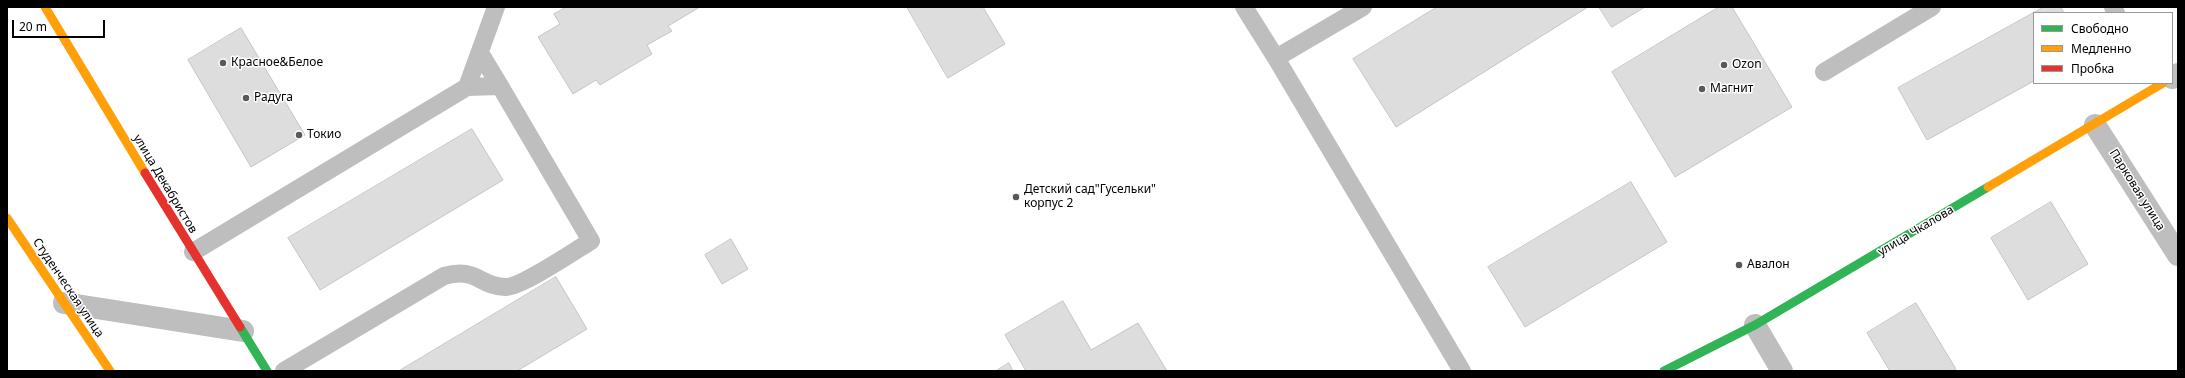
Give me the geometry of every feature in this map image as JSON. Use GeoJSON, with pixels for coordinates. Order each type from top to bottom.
{"type":"FeatureCollection","features":[{"type":"Feature","properties":{"kind":"street","name":"улица Декабристов"},"geometry":{"type":"LineString","coordinates":[[45,7],[192,252],[267,371]]}},
{"type":"Feature","properties":{"kind":"street","name":"улица Чкалова"},"geometry":{"type":"LineString","coordinates":[[1664,371],[1755,325],[2095,125],[2161,84]]}},
{"type":"Feature","properties":{"kind":"street","name":"Парковая улица"},"geometry":{"type":"LineString","coordinates":[[2095,125],[2178,255]]}},
{"type":"Feature","properties":{"kind":"street","name":"Студенческая улица"},"geometry":{"type":"LineString","coordinates":[[7,218],[110,371]]}},
{"type":"Feature","properties":{"kind":"street"},"geometry":{"type":"LineString","coordinates":[[64,303],[243,331]]}},
{"type":"Feature","properties":{"kind":"street"},"geometry":{"type":"LineString","coordinates":[[1755,325],[1782,371]]}},
{"type":"Feature","properties":{"kind":"lane"},"geometry":{"type":"LineString","coordinates":[[467,87],[496,7]]}},
{"type":"Feature","properties":{"kind":"lane"},"geometry":{"type":"LineString","coordinates":[[1244,7],[1276,58],[1462,371]]}},
{"type":"Feature","properties":{"kind":"lane"},"geometry":{"type":"LineString","coordinates":[[1276,58],[1363,7]]}},
{"type":"Feature","properties":{"kind":"lane"},"geometry":{"type":"LineString","coordinates":[[1824,72],[1932,7]]}},
{"type":"Feature","properties":{"kind":"lane"},"geometry":{"type":"LineString","coordinates":[[284,371],[444,276],[456,272],[469,273],[496,286],[508,287],[521,282],[592,241],[480,53]]}},
{"type":"Feature","properties":{"kind":"lane"},"geometry":{"type":"LineString","coordinates":[[192,252],[467,87],[500,86]]}},
{"type":"Feature","properties":{"kind":"building"},"geometry":{"type":"Polygon","coordinates":[[[567,7],[700,7],[668,26],[672,31],[647,45],[652,54],[600,85],[596,80],[573,94],[538,37],[560,24],[554,14],[567,7]]]}},
{"type":"Feature","properties":{"kind":"building"},"geometry":{"type":"Polygon","coordinates":[[[907,7],[983,7],[1005,44],[948,78],[907,7]]]}},
{"type":"Feature","properties":{"kind":"building"},"geometry":{"type":"Polygon","coordinates":[[[1437,7],[1588,7],[1396,127],[1353,59],[1437,7]]]}},
{"type":"Feature","properties":{"kind":"building"},"geometry":{"type":"Polygon","coordinates":[[[1599,7],[1645,7],[1612,27],[1599,7]]]}},
{"type":"Feature","properties":{"kind":"building","name":"Магнит"},"geometry":{"type":"Polygon","coordinates":[[[1719,7],[1732,7],[1792,107],[1675,177],[1612,72],[1719,7]]]}},
{"type":"Feature","properties":{"kind":"building"},"geometry":{"type":"Polygon","coordinates":[[[2044,7],[2061,7],[2064,12],[2035,12],[2044,7]]]}},
{"type":"Feature","properties":{"kind":"building"},"geometry":{"type":"Polygon","coordinates":[[[2033,13],[2033,82],[1927,140],[1898,88],[2033,13]]]}},
{"type":"Feature","properties":{"kind":"building","name":"Радуга"},"geometry":{"type":"Polygon","coordinates":[[[241,28],[305,135],[251,167],[188,60],[241,28]]]}},
{"type":"Feature","properties":{"kind":"building"},"geometry":{"type":"Polygon","coordinates":[[[472,129],[503,180],[320,290],[288,238],[472,129]]]}},
{"type":"Feature","properties":{"kind":"building"},"geometry":{"type":"Polygon","coordinates":[[[1631,182],[1667,242],[1525,327],[1488,267],[1631,182]]]}},
{"type":"Feature","properties":{"kind":"building"},"geometry":{"type":"Polygon","coordinates":[[[2051,202],[2088,264],[2028,300],[1991,238],[2051,202]]]}},
{"type":"Feature","properties":{"kind":"building"},"geometry":{"type":"Polygon","coordinates":[[[731,239],[748,269],[722,284],[705,255],[731,239]]]}},
{"type":"Feature","properties":{"kind":"building"},"geometry":{"type":"Polygon","coordinates":[[[556,277],[587,329],[517,371],[399,371],[556,277]]]}},
{"type":"Feature","properties":{"kind":"building"},"geometry":{"type":"Polygon","coordinates":[[[1063,301],[1091,350],[1138,323],[1167,371],[1026,371],[1005,335],[1063,301]]]}},
{"type":"Feature","properties":{"kind":"building"},"geometry":{"type":"Polygon","coordinates":[[[1916,303],[1956,369],[1952,371],[1890,371],[1867,333],[1916,303]]]}},
{"type":"Feature","properties":{"kind":"building"},"geometry":{"type":"Polygon","coordinates":[[[1009,363],[1013,371],[996,371],[1009,363]]]}},
{"type":"Feature","properties":{"kind":"traffic: fast"},"geometry":{"type":"LineString","coordinates":[[1664,371],[1755,325],[1988,187]]}},
{"type":"Feature","properties":{"kind":"traffic: fast"},"geometry":{"type":"LineString","coordinates":[[240,327],[267,371]]}},
{"type":"Feature","properties":{"kind":"traffic: slow"},"geometry":{"type":"LineString","coordinates":[[45,7],[145,173]]}},
{"type":"Feature","properties":{"kind":"traffic: slow"},"geometry":{"type":"LineString","coordinates":[[1988,187],[2161,84]]}},
{"type":"Feature","properties":{"kind":"traffic: slow"},"geometry":{"type":"LineString","coordinates":[[7,218],[110,371]]}},
{"type":"Feature","properties":{"kind":"traffic: jam"},"geometry":{"type":"LineString","coordinates":[[145,173],[240,327]]}},
{"type":"Feature","properties":{"kind":"place","name":"Красное&Белое"},"geometry":{"type":"Point","coordinates":[223,63]}},
{"type":"Feature","properties":{"kind":"place","name":"Ozon"},"geometry":{"type":"Point","coordinates":[1724,65]}},
{"type":"Feature","properties":{"kind":"place","name":"Магнит"},"geometry":{"type":"Point","coordinates":[1702,89]}},
{"type":"Feature","properties":{"kind":"place","name":"Радуга"},"geometry":{"type":"Point","coordinates":[246,98]}},
{"type":"Feature","properties":{"kind":"place","name":"Токио"},"geometry":{"type":"Point","coordinates":[299,135]}},
{"type":"Feature","properties":{"kind":"place","name":"Детский сад\"Гусельки\" корпус 2"},"geometry":{"type":"Point","coordinates":[1016,197]}},
{"type":"Feature","properties":{"kind":"place","name":"Авалон"},"geometry":{"type":"Point","coordinates":[1739,265]}}]}
